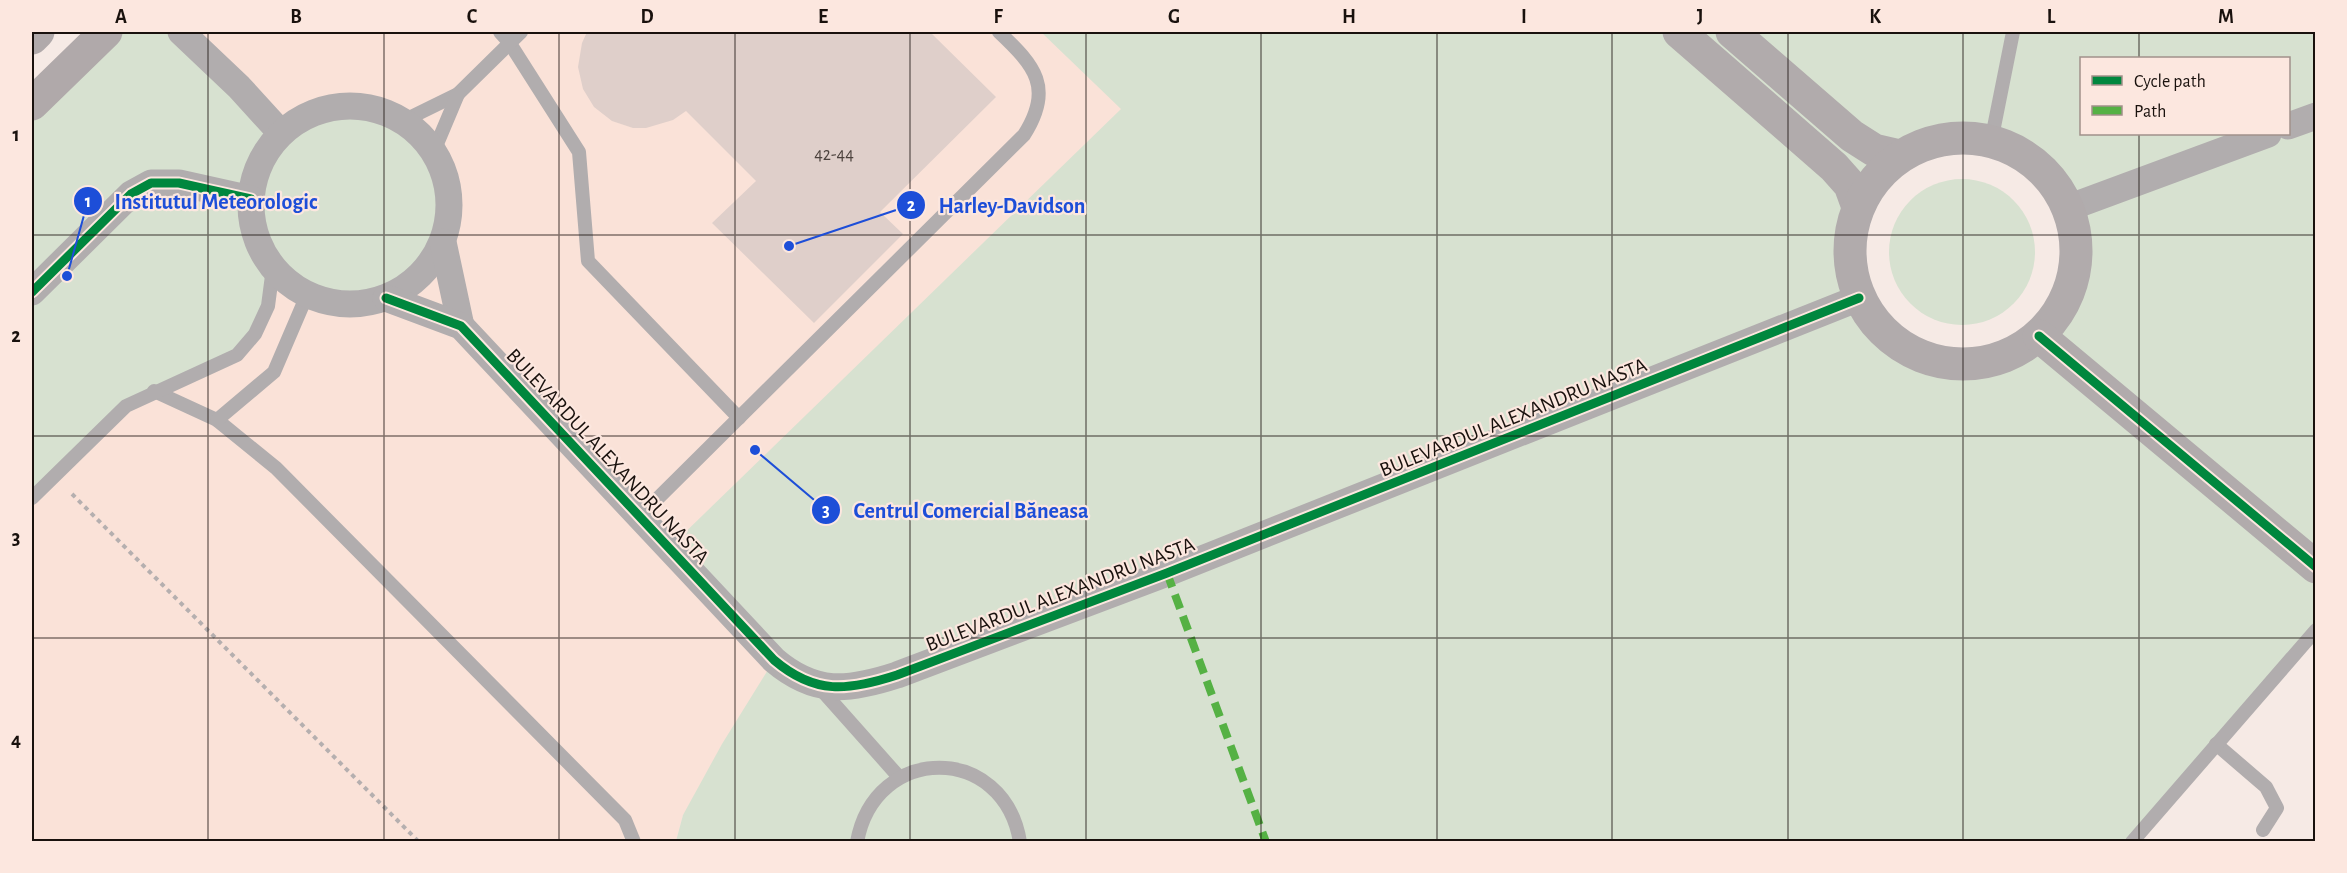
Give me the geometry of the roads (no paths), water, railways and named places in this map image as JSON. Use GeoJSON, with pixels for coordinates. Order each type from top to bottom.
{"type":"FeatureCollection","features":[{"type":"Feature","properties":{"kind":"highway"},"geometry":{"type":"LineString","coordinates":[[32,38],[38,32]]}},
{"type":"Feature","properties":{"kind":"highway"},"geometry":{"type":"LineString","coordinates":[[32,104],[105,32]]}},
{"type":"Feature","properties":{"kind":"street"},"geometry":{"type":"LineString","coordinates":[[181,32],[239,87],[281,134]]}},
{"type":"Feature","properties":{"kind":"street"},"geometry":{"type":"LineString","coordinates":[[1679,32],[1834,167],[1850,185],[1858,207]]}},
{"type":"Feature","properties":{"kind":"street"},"geometry":{"type":"LineString","coordinates":[[1732,32],[1852,136],[1874,150],[1900,156]]}},
{"type":"Feature","properties":{"kind":"street"},"geometry":{"type":"LineString","coordinates":[[359,106],[381,110],[403,121],[418,132],[434,151],[447,182],[450,201],[449,220],[443,242],[426,270],[408,286],[386,298],[356,305],[332,303],[307,295],[289,283],[273,267],[262,252],[255,233],[251,199],[254,178],[265,154],[281,134],[298,120],[324,109],[359,106]]}},
{"type":"Feature","properties":{"kind":"street"},"geometry":{"type":"LineString","coordinates":[[2290,126],[2316,116]]}},
{"type":"Feature","properties":{"kind":"street"},"geometry":{"type":"LineString","coordinates":[[2068,208],[2265,135]]}},
{"type":"Feature","properties":{"kind":"street"},"geometry":{"type":"LineString","coordinates":[[1964,137],[1991,141],[2013,149],[2047,175],[2068,208],[2074,231],[2076,254],[2069,291],[2057,314],[2039,336],[2010,354],[1983,363],[1962,365],[1942,363],[1911,353],[1884,334],[1869,316],[1859,298],[1850,261],[1851,232],[1858,207],[1870,184],[1900,156],[1936,140],[1964,137]]}},
{"type":"Feature","properties":{"kind":"street"},"geometry":{"type":"LineString","coordinates":[[32,292],[131,194],[151,183],[179,183],[251,199]]}},
{"type":"Feature","properties":{"kind":"street"},"geometry":{"type":"LineString","coordinates":[[443,242],[461,326]]}},
{"type":"Feature","properties":{"kind":"street","name":"BULEVARDUL ALEXANDRU NASTA"},"geometry":{"type":"LineString","coordinates":[[386,298],[461,326],[774,660],[802,680],[818,686],[867,685],[897,675],[1167,573],[1859,298]]}},
{"type":"Feature","properties":{"kind":"street"},"geometry":{"type":"LineString","coordinates":[[2039,336],[2316,567]]}},
{"type":"Feature","properties":{"kind":"lane"},"geometry":{"type":"LineString","coordinates":[[434,151],[458,94],[505,37],[521,32]]}},
{"type":"Feature","properties":{"kind":"lane"},"geometry":{"type":"LineString","coordinates":[[640,516],[1024,135],[1036,117],[1040,97],[1035,72],[1023,54],[999,32]]}},
{"type":"Feature","properties":{"kind":"lane"},"geometry":{"type":"LineString","coordinates":[[1991,141],[2013,32]]}},
{"type":"Feature","properties":{"kind":"lane"},"geometry":{"type":"LineString","coordinates":[[505,37],[579,152],[588,261],[739,418]]}},
{"type":"Feature","properties":{"kind":"lane"},"geometry":{"type":"LineString","coordinates":[[403,121],[458,94]]}},
{"type":"Feature","properties":{"kind":"lane"},"geometry":{"type":"LineString","coordinates":[[32,498],[126,406],[237,355],[255,334],[268,306],[273,267]]}},
{"type":"Feature","properties":{"kind":"lane"},"geometry":{"type":"LineString","coordinates":[[217,420],[274,372],[307,295]]}},
{"type":"Feature","properties":{"kind":"lane"},"geometry":{"type":"LineString","coordinates":[[154,392],[217,420],[276,468],[625,820],[634,842]]}},
{"type":"Feature","properties":{"kind":"lane"},"geometry":{"type":"LineString","coordinates":[[2132,842],[2316,630]]}},
{"type":"Feature","properties":{"kind":"lane"},"geometry":{"type":"LineString","coordinates":[[818,686],[899,777]]}},
{"type":"Feature","properties":{"kind":"lane"},"geometry":{"type":"LineString","coordinates":[[2216,744],[2266,787],[2277,808],[2263,830]]}},
{"type":"Feature","properties":{"kind":"lane"},"geometry":{"type":"LineString","coordinates":[[858,842],[864,815],[879,794],[899,777],[926,768],[954,768],[981,778],[1003,797],[1017,821],[1020,842]]}},
{"type":"Feature","properties":{"kind":"place","name":"Harley-Davidson"},"geometry":{"type":"Point","coordinates":[789,246]}},
{"type":"Feature","properties":{"kind":"place","name":"Institutul Meteorologic"},"geometry":{"type":"Point","coordinates":[67,276]}},
{"type":"Feature","properties":{"kind":"place","name":"Centrul Comercial Băneasa"},"geometry":{"type":"Point","coordinates":[755,450]}}]}
